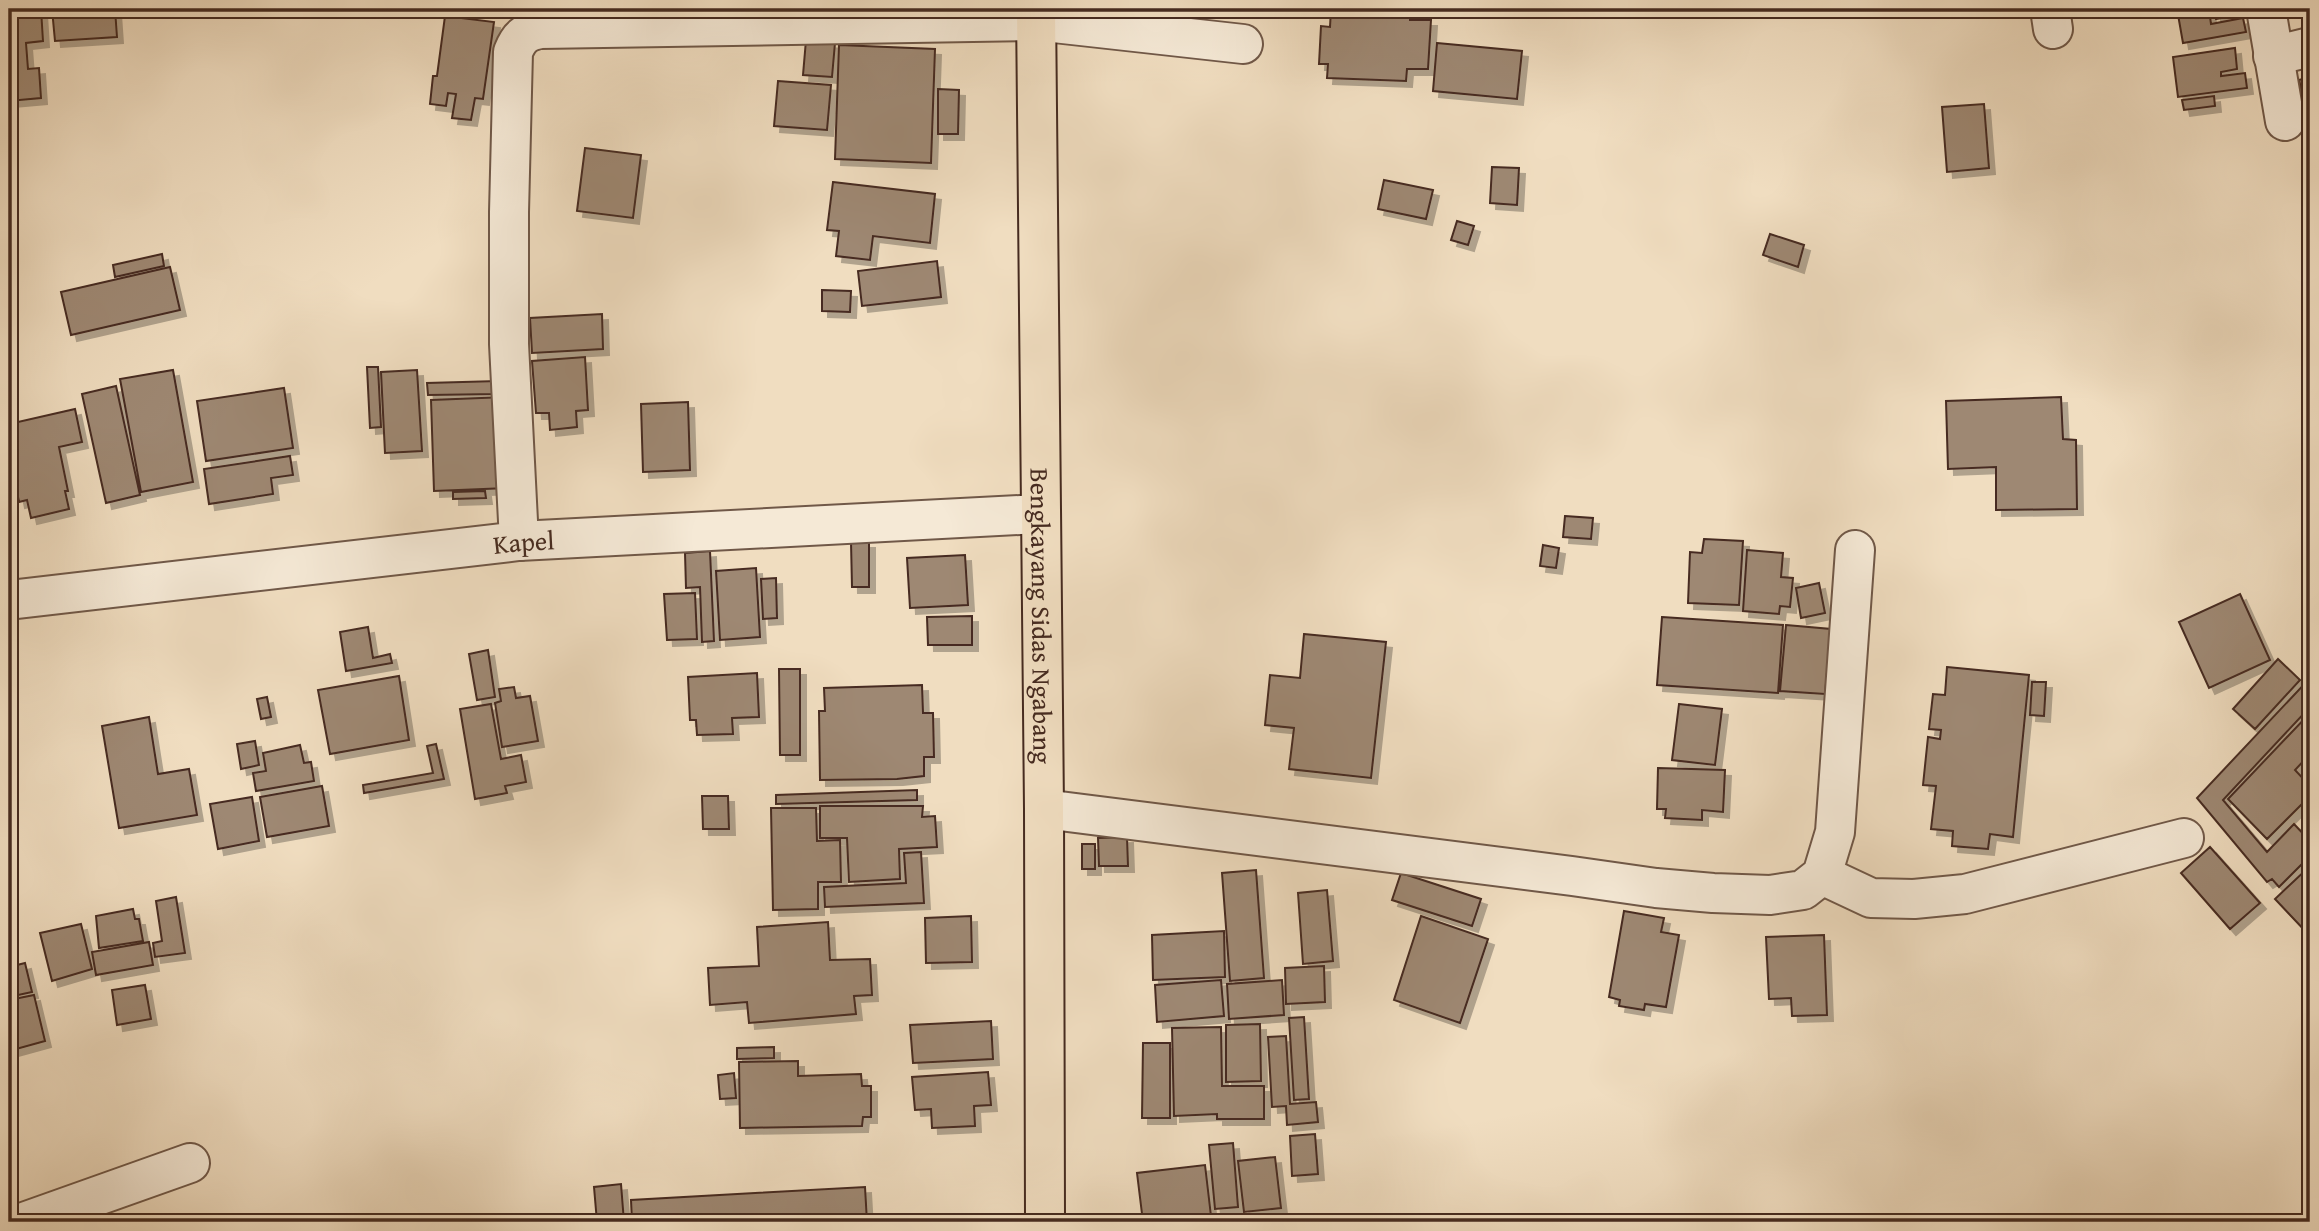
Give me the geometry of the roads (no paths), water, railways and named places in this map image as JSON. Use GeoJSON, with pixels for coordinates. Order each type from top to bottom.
{"type":"FeatureCollection","features":[{"type":"Feature","properties":{"kind":"highway","name":"Bengkayang Sidas Ngabang"},"geometry":{"type":"LineString","coordinates":[[1036,15],[1045,1222]]}},
{"type":"Feature","properties":{"kind":"street"},"geometry":{"type":"LineString","coordinates":[[2266,9],[2286,121]]}},
{"type":"Feature","properties":{"kind":"street"},"geometry":{"type":"LineString","coordinates":[[519,541],[509,344],[509,225],[513,52],[517,40],[526,32],[540,29],[1036,15],[1243,44]]}},
{"type":"Feature","properties":{"kind":"street"},"geometry":{"type":"LineString","coordinates":[[2273,57],[2310,47]]}},
{"type":"Feature","properties":{"kind":"street","name":"Kapel"},"geometry":{"type":"LineString","coordinates":[[9,600],[519,541],[1039,514]]}},
{"type":"Feature","properties":{"kind":"street"},"geometry":{"type":"LineString","coordinates":[[1044,809],[1656,888],[1770,895],[1803,890],[1822,875],[1835,832],[1854,550]]}},
{"type":"Feature","properties":{"kind":"street"},"geometry":{"type":"LineString","coordinates":[[1822,875],[1871,898],[1914,899],[1965,894],[2184,838]]}},
{"type":"Feature","properties":{"kind":"street"},"geometry":{"type":"LineString","coordinates":[[23,1222],[190,1163]]}}]}
